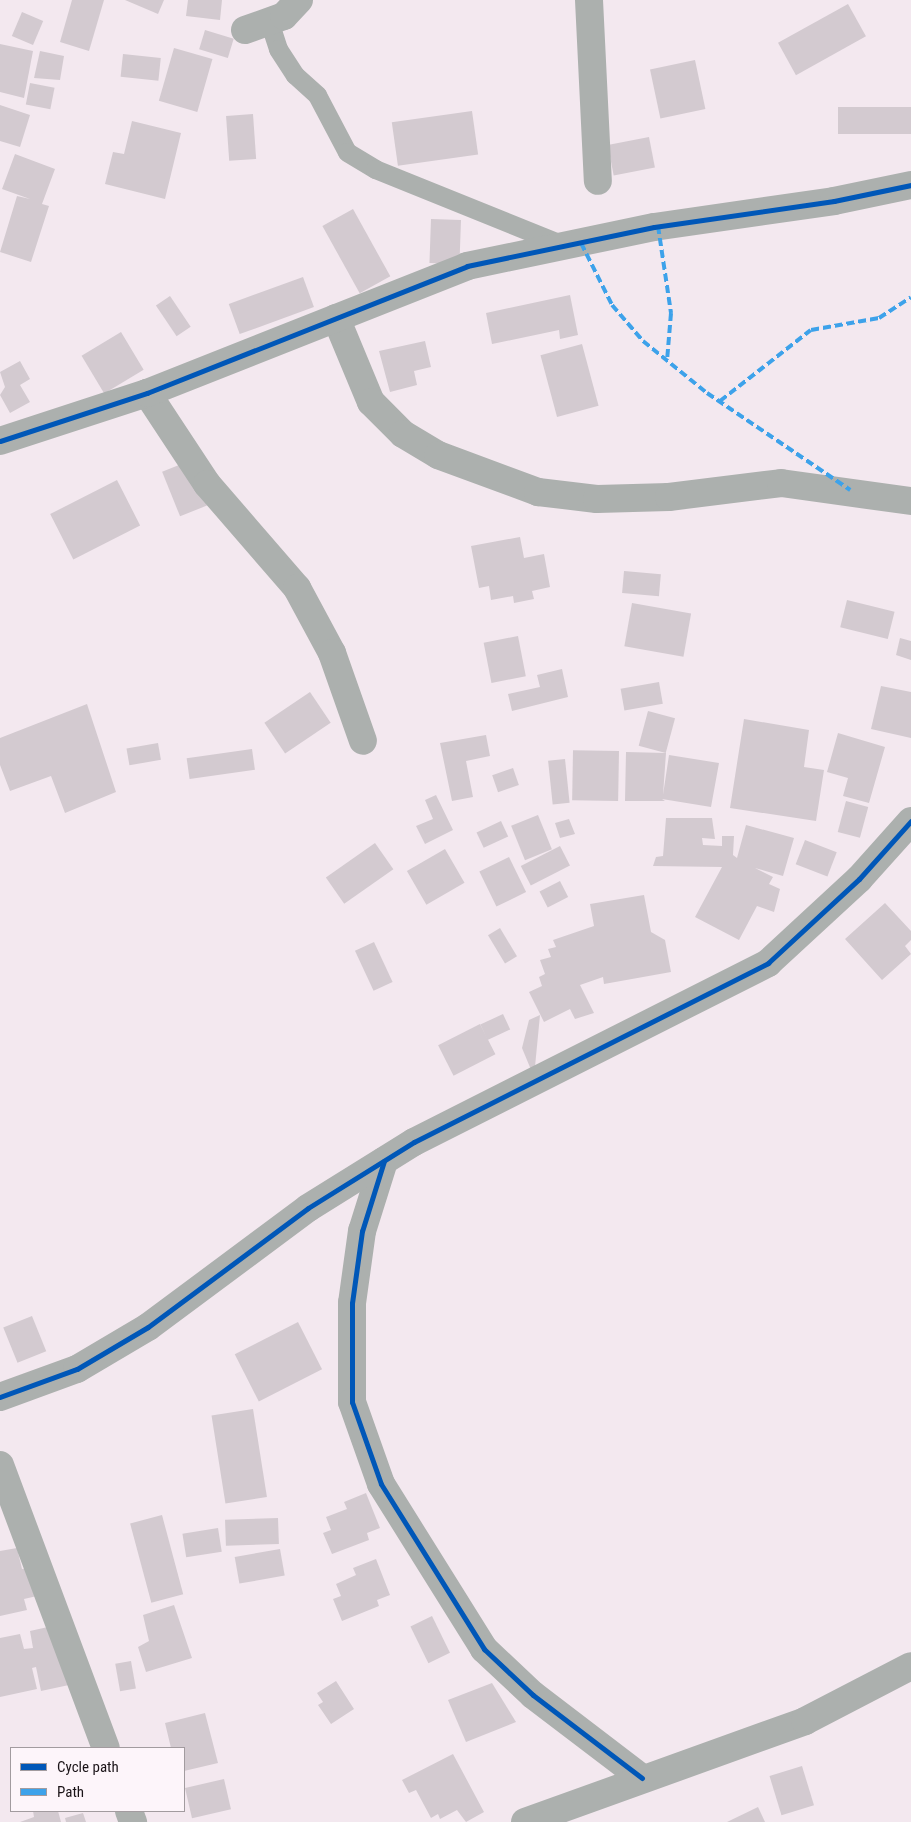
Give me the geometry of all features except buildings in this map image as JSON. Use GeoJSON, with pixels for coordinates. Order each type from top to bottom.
{"type":"FeatureCollection","features":[{"type":"Feature","properties":{"kind":"street"},"geometry":{"type":"LineString","coordinates":[[257,25],[284,16],[299,0]]}},
{"type":"Feature","properties":{"kind":"street"},"geometry":{"type":"LineString","coordinates":[[589,0],[598,181]]}},
{"type":"Feature","properties":{"kind":"street"},"geometry":{"type":"LineString","coordinates":[[0,441],[147,393],[466,266],[658,226],[911,186]]}},
{"type":"Feature","properties":{"kind":"street"},"geometry":{"type":"LineString","coordinates":[[336,318],[371,402],[403,434],[438,455],[538,492],[597,499],[668,497],[781,483],[911,501]]}},
{"type":"Feature","properties":{"kind":"street"},"geometry":{"type":"LineString","coordinates":[[147,393],[207,484],[297,588],[332,653],[363,741]]}},
{"type":"Feature","properties":{"kind":"street"},"geometry":{"type":"LineString","coordinates":[[0,1397],[77,1369],[148,1328],[308,1208],[384,1161],[768,963],[858,879],[911,822]]}},
{"type":"Feature","properties":{"kind":"street"},"geometry":{"type":"LineString","coordinates":[[384,1161],[362,1231],[352,1303],[352,1402],[382,1484],[484,1649],[533,1696],[642,1778]]}},
{"type":"Feature","properties":{"kind":"street"},"geometry":{"type":"LineString","coordinates":[[0,1465],[8,1500],[106,1747]]}},
{"type":"Feature","properties":{"kind":"street"},"geometry":{"type":"LineString","coordinates":[[525,1822],[642,1778],[805,1721],[911,1666]]}},
{"type":"Feature","properties":{"kind":"lane"},"geometry":{"type":"LineString","coordinates":[[257,25],[278,49],[295,75],[317,95],[347,152],[375,169],[567,246]]}},
{"type":"Feature","properties":{"kind":"marked path"},"geometry":{"type":"LineString","coordinates":[[658,226],[671,313],[667,361]]}},
{"type":"Feature","properties":{"kind":"marked path"},"geometry":{"type":"LineString","coordinates":[[581,243],[612,305],[643,341],[707,393],[850,490]]}},
{"type":"Feature","properties":{"kind":"marked path"},"geometry":{"type":"LineString","coordinates":[[720,401],[811,330],[879,318],[911,297]]}},
{"type":"Feature","properties":{"kind":"cycle path"},"geometry":{"type":"LineString","coordinates":[[0,441],[147,393],[467,266],[654,227],[834,201],[911,185]]}},
{"type":"Feature","properties":{"kind":"cycle path"},"geometry":{"type":"LineString","coordinates":[[0,1397],[77,1369],[148,1327],[308,1208],[414,1142],[768,963],[859,879],[911,821]]}},
{"type":"Feature","properties":{"kind":"cycle path"},"geometry":{"type":"LineString","coordinates":[[384,1161],[362,1231],[352,1303],[352,1402],[381,1484],[484,1649],[533,1695],[642,1778]]}}]}
